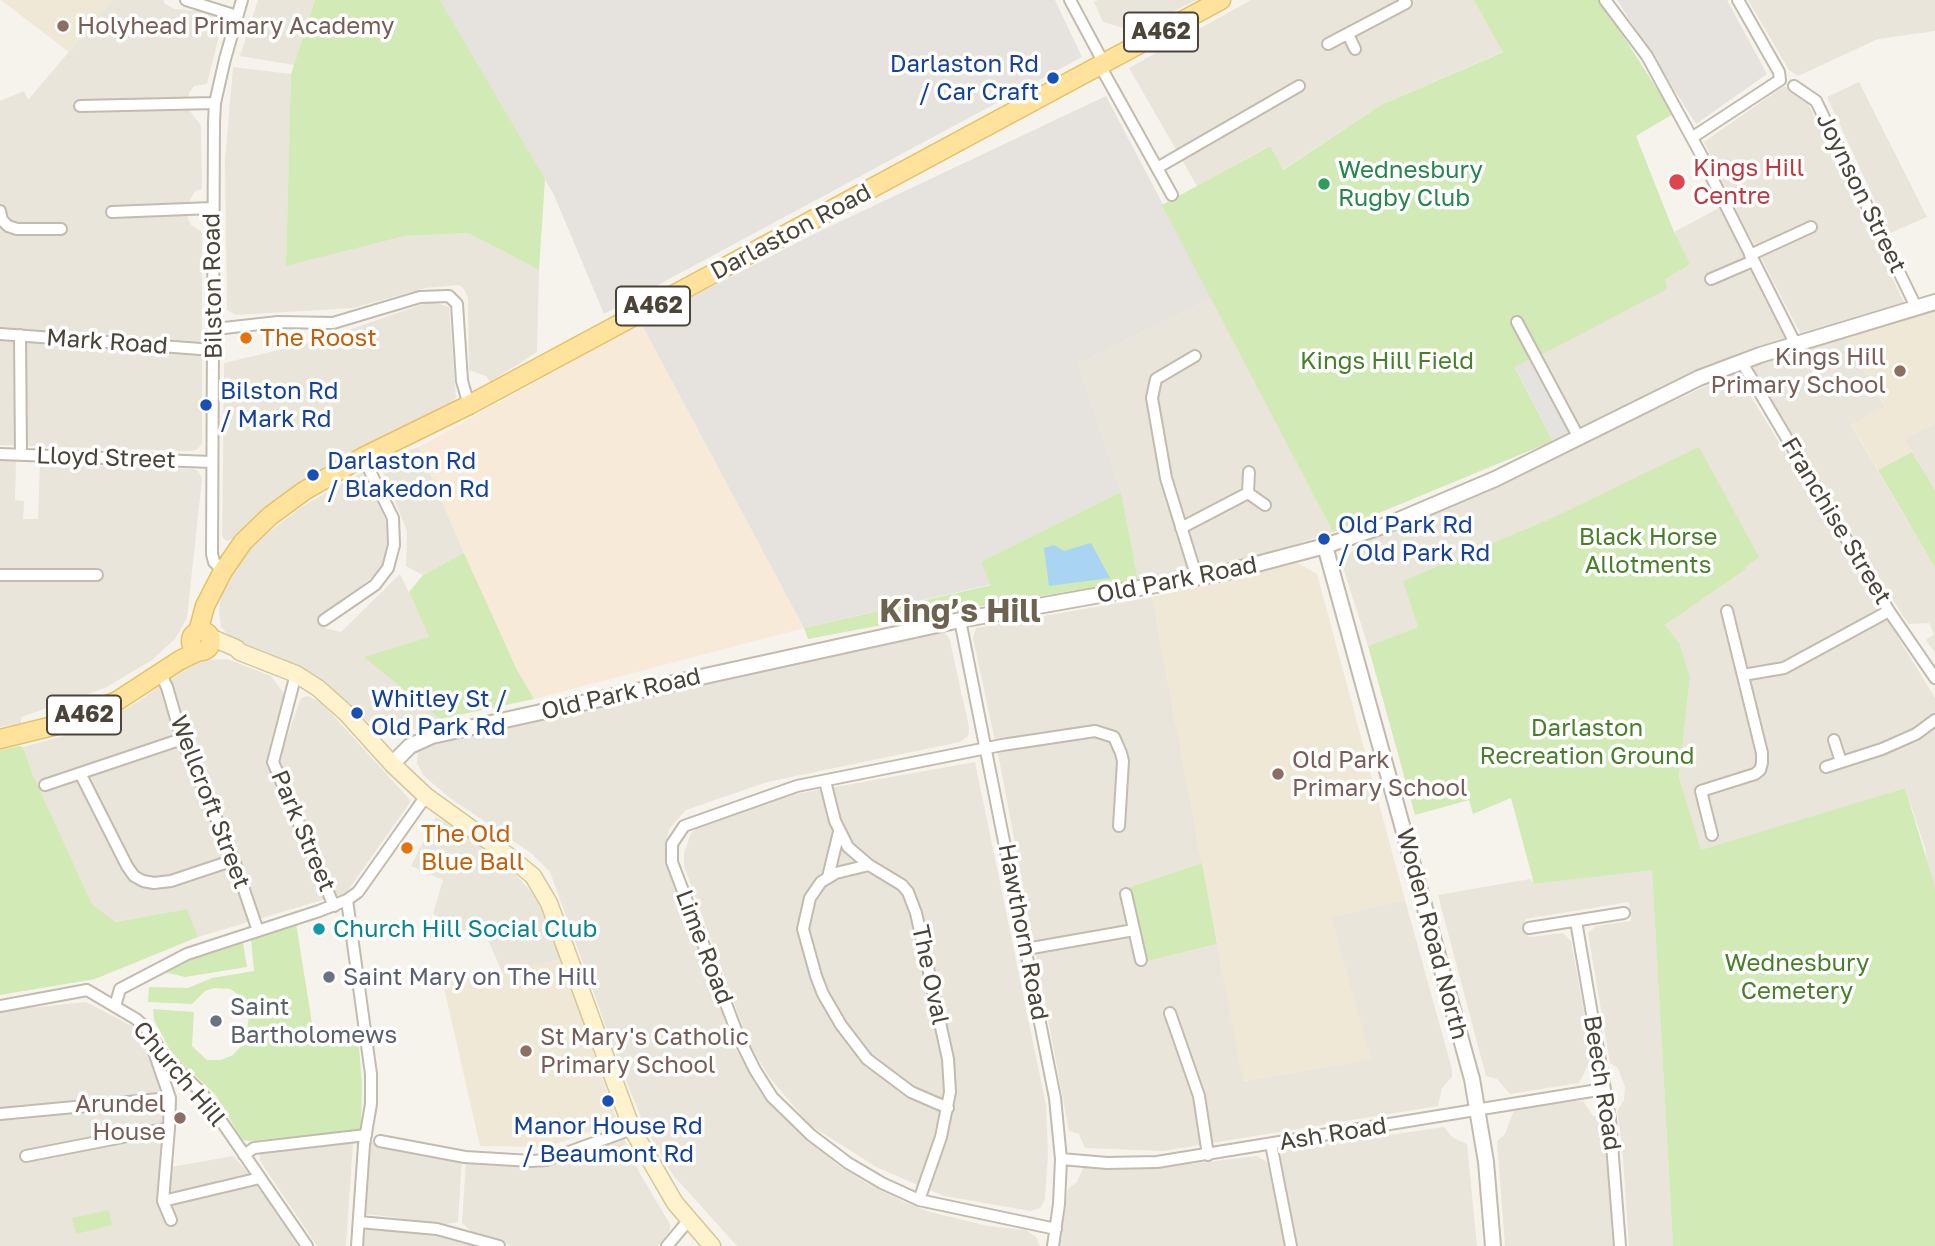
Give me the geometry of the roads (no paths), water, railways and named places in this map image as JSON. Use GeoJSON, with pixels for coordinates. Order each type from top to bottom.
{"type":"FeatureCollection","features":[{"type":"Feature","properties":{"kind":"main road","name":"Darlaston Road"},"geometry":{"type":"LineString","coordinates":[[160,673],[180,660],[202,640],[205,606],[223,571],[243,542],[270,516],[304,491],[363,457],[469,405],[1221,0]]}},
{"type":"Feature","properties":{"kind":"main road"},"geometry":{"type":"LineString","coordinates":[[202,640],[236,648],[296,674],[317,688],[346,713],[392,764],[426,796],[523,867],[541,887],[569,952],[632,1129],[663,1186],[688,1221],[712,1246]]}},
{"type":"Feature","properties":{"kind":"main road","name":"A462"},"geometry":{"type":"LineString","coordinates":[[0,739],[57,725],[117,701],[160,673]]}},
{"type":"Feature","properties":{"kind":"street"},"geometry":{"type":"LineString","coordinates":[[186,0],[237,16]]}},
{"type":"Feature","properties":{"kind":"street","name":"Bilston Road"},"geometry":{"type":"LineString","coordinates":[[223,571],[214,562],[212,554],[215,329],[212,208],[215,103],[242,0]]}},
{"type":"Feature","properties":{"kind":"street"},"geometry":{"type":"LineString","coordinates":[[1070,0],[1100,56],[1101,64],[1172,195]]}},
{"type":"Feature","properties":{"kind":"street"},"geometry":{"type":"LineString","coordinates":[[1605,0],[1647,56],[1704,160]]}},
{"type":"Feature","properties":{"kind":"street"},"geometry":{"type":"LineString","coordinates":[[1693,137],[1780,79],[1779,72],[1738,0]]}},
{"type":"Feature","properties":{"kind":"street"},"geometry":{"type":"LineString","coordinates":[[1328,44],[1405,2],[1412,16]]}},
{"type":"Feature","properties":{"kind":"street"},"geometry":{"type":"LineString","coordinates":[[1348,34],[1355,49]]}},
{"type":"Feature","properties":{"kind":"street"},"geometry":{"type":"LineString","coordinates":[[1157,168],[1298,86]]}},
{"type":"Feature","properties":{"kind":"street","name":"Joynson Street"},"geometry":{"type":"LineString","coordinates":[[1794,86],[1816,101],[1917,309]]}},
{"type":"Feature","properties":{"kind":"street"},"geometry":{"type":"LineString","coordinates":[[80,106],[215,103]]}},
{"type":"Feature","properties":{"kind":"street"},"geometry":{"type":"LineString","coordinates":[[1710,174],[1796,345]]}},
{"type":"Feature","properties":{"kind":"street"},"geometry":{"type":"LineString","coordinates":[[112,212],[212,208]]}},
{"type":"Feature","properties":{"kind":"street"},"geometry":{"type":"LineString","coordinates":[[0,211],[0,217],[8,226],[17,229],[61,229]]}},
{"type":"Feature","properties":{"kind":"street"},"geometry":{"type":"LineString","coordinates":[[1711,278],[1811,227]]}},
{"type":"Feature","properties":{"kind":"street"},"geometry":{"type":"LineString","coordinates":[[215,329],[278,322],[333,323],[420,297],[449,296],[457,304],[462,381],[469,405]]}},
{"type":"Feature","properties":{"kind":"street","name":"Old Park Road"},"geometry":{"type":"LineString","coordinates":[[392,764],[410,746],[432,736],[960,620],[1197,578],[1258,565],[1325,546],[1438,504],[1699,378],[1741,361],[1935,302]]}},
{"type":"Feature","properties":{"kind":"street"},"geometry":{"type":"LineString","coordinates":[[1517,323],[1579,438]]}},
{"type":"Feature","properties":{"kind":"street","name":"Mark Road"},"geometry":{"type":"LineString","coordinates":[[0,334],[214,350]]}},
{"type":"Feature","properties":{"kind":"street"},"geometry":{"type":"LineString","coordinates":[[20,335],[21,455]]}},
{"type":"Feature","properties":{"kind":"street"},"geometry":{"type":"LineString","coordinates":[[1195,356],[1156,379],[1152,398],[1166,478],[1197,578]]}},
{"type":"Feature","properties":{"kind":"street","name":"Franchise Street"},"geometry":{"type":"LineString","coordinates":[[1741,361],[1889,611],[1935,678]]}},
{"type":"Feature","properties":{"kind":"street","name":"Lloyd Street"},"geometry":{"type":"LineString","coordinates":[[0,454],[212,462]]}},
{"type":"Feature","properties":{"kind":"street"},"geometry":{"type":"LineString","coordinates":[[324,620],[375,585],[388,568],[394,545],[393,517],[363,457]]}},
{"type":"Feature","properties":{"kind":"street"},"geometry":{"type":"LineString","coordinates":[[1248,492],[1249,472]]}},
{"type":"Feature","properties":{"kind":"street"},"geometry":{"type":"LineString","coordinates":[[1181,528],[1248,492]]}},
{"type":"Feature","properties":{"kind":"street"},"geometry":{"type":"LineString","coordinates":[[1248,492],[1265,505]]}},
{"type":"Feature","properties":{"kind":"street","name":"Woden Road North"},"geometry":{"type":"LineString","coordinates":[[1325,546],[1472,1079],[1486,1162],[1493,1246]]}},
{"type":"Feature","properties":{"kind":"street"},"geometry":{"type":"LineString","coordinates":[[0,575],[97,575]]}},
{"type":"Feature","properties":{"kind":"street"},"geometry":{"type":"LineString","coordinates":[[1712,835],[1701,790],[1755,774],[1762,763],[1762,753],[1727,611]]}},
{"type":"Feature","properties":{"kind":"street"},"geometry":{"type":"LineString","coordinates":[[1743,675],[1783,668],[1889,611]]}},
{"type":"Feature","properties":{"kind":"street","name":"Hawthorn Road"},"geometry":{"type":"LineString","coordinates":[[960,620],[1055,1098],[1061,1159],[1053,1246]]}},
{"type":"Feature","properties":{"kind":"street","name":"Wellcroft Street"},"geometry":{"type":"LineString","coordinates":[[160,673],[167,687],[181,738],[234,860],[258,931]]}},
{"type":"Feature","properties":{"kind":"street","name":"Park Street"},"geometry":{"type":"LineString","coordinates":[[296,674],[273,762],[334,905]]}},
{"type":"Feature","properties":{"kind":"street"},"geometry":{"type":"LineString","coordinates":[[1826,767],[1894,744],[1935,720]]}},
{"type":"Feature","properties":{"kind":"street","name":"Lime Road"},"geometry":{"type":"LineString","coordinates":[[1056,1229],[919,1200],[882,1183],[848,1163],[811,1135],[772,1097],[739,1038],[672,862],[671,844],[684,826],[767,795],[825,780],[986,748],[1095,731],[1114,737],[1122,761],[1119,826]]}},
{"type":"Feature","properties":{"kind":"street"},"geometry":{"type":"LineString","coordinates":[[45,785],[181,738]]}},
{"type":"Feature","properties":{"kind":"street"},"geometry":{"type":"LineString","coordinates":[[1834,740],[1841,762]]}},
{"type":"Feature","properties":{"kind":"street"},"geometry":{"type":"LineString","coordinates":[[80,773],[134,876],[154,883],[171,881],[234,860]]}},
{"type":"Feature","properties":{"kind":"street","name":"The Oval"},"geometry":{"type":"LineString","coordinates":[[825,780],[839,832],[848,847],[869,865],[902,885],[908,892],[916,913],[948,1059],[950,1092],[941,1137],[919,1200]]}},
{"type":"Feature","properties":{"kind":"street"},"geometry":{"type":"LineString","coordinates":[[115,1006],[120,989],[187,954],[347,900],[366,883],[426,796]]}},
{"type":"Feature","properties":{"kind":"street"},"geometry":{"type":"LineString","coordinates":[[828,877],[839,832]]}},
{"type":"Feature","properties":{"kind":"street"},"geometry":{"type":"LineString","coordinates":[[869,865],[845,869],[828,877],[810,898],[803,929],[823,994],[841,1026],[867,1059],[911,1092],[948,1108]]}},
{"type":"Feature","properties":{"kind":"street"},"geometry":{"type":"LineString","coordinates":[[1126,894],[1141,960]]}},
{"type":"Feature","properties":{"kind":"street"},"geometry":{"type":"LineString","coordinates":[[347,900],[371,1074],[371,1104],[357,1246]]}},
{"type":"Feature","properties":{"kind":"street"},"geometry":{"type":"LineString","coordinates":[[1528,928],[1624,913]]}},
{"type":"Feature","properties":{"kind":"street","name":"Beech Road"},"geometry":{"type":"LineString","coordinates":[[1576,921],[1611,1119],[1620,1246]]}},
{"type":"Feature","properties":{"kind":"street"},"geometry":{"type":"LineString","coordinates":[[1026,949],[1134,930]]}},
{"type":"Feature","properties":{"kind":"street","name":"Church Hill"},"geometry":{"type":"LineString","coordinates":[[0,1006],[87,990],[145,1027],[165,1057],[202,1093],[307,1246]]}},
{"type":"Feature","properties":{"kind":"street"},"geometry":{"type":"LineString","coordinates":[[1170,1013],[1199,1096],[1208,1155]]}},
{"type":"Feature","properties":{"kind":"street"},"geometry":{"type":"LineString","coordinates":[[145,1027],[170,1098],[163,1201],[171,1220]]}},
{"type":"Feature","properties":{"kind":"street"},"geometry":{"type":"LineString","coordinates":[[170,1098],[175,1085],[180,1082],[193,1084]]}},
{"type":"Feature","properties":{"kind":"street","name":"Ash Road"},"geometry":{"type":"LineString","coordinates":[[1061,1159],[1143,1163],[1208,1155],[1604,1089]]}},
{"type":"Feature","properties":{"kind":"street"},"geometry":{"type":"LineString","coordinates":[[0,1114],[170,1098]]}},
{"type":"Feature","properties":{"kind":"street"},"geometry":{"type":"LineString","coordinates":[[26,1156],[170,1128]]}},
{"type":"Feature","properties":{"kind":"street"},"geometry":{"type":"LineString","coordinates":[[380,1141],[465,1157],[531,1161],[547,1160],[632,1129]]}},
{"type":"Feature","properties":{"kind":"street"},"geometry":{"type":"LineString","coordinates":[[244,1155],[254,1148],[366,1135]]}},
{"type":"Feature","properties":{"kind":"street"},"geometry":{"type":"LineString","coordinates":[[1271,1144],[1291,1246]]}},
{"type":"Feature","properties":{"kind":"street"},"geometry":{"type":"LineString","coordinates":[[163,1201],[260,1178]]}},
{"type":"Feature","properties":{"kind":"street"},"geometry":{"type":"LineString","coordinates":[[667,1246],[688,1221]]}},
{"type":"Feature","properties":{"kind":"street"},"geometry":{"type":"LineString","coordinates":[[359,1222],[437,1229],[499,1246]]}},
{"type":"Feature","properties":{"kind":"water"},"geometry":{"type":"Polygon","coordinates":[[[1091,543],[1110,578],[1049,586],[1044,548],[1054,545],[1064,551],[1091,543]]]}},
{"type":"Feature","properties":{"kind":"place","name":"Holyhead Primary Academy"},"geometry":{"type":"Point","coordinates":[63,26]}},
{"type":"Feature","properties":{"kind":"place","name":"Darlaston Rd / Car Craft"},"geometry":{"type":"Point","coordinates":[1053,78]}},
{"type":"Feature","properties":{"kind":"place","name":"Kings Hill Centre"},"geometry":{"type":"Point","coordinates":[1677,182]}},
{"type":"Feature","properties":{"kind":"place","name":"Wednesbury Rugby Club"},"geometry":{"type":"Point","coordinates":[1324,184]}},
{"type":"Feature","properties":{"kind":"place","name":"The Roost"},"geometry":{"type":"Point","coordinates":[246,338]}},
{"type":"Feature","properties":{"kind":"place","name":"Kings Hill Primary School"},"geometry":{"type":"Point","coordinates":[1900,371]}},
{"type":"Feature","properties":{"kind":"place","name":"Bilston Rd / Mark Rd"},"geometry":{"type":"Point","coordinates":[206,405]}},
{"type":"Feature","properties":{"kind":"place","name":"Darlaston Rd / Blakedon Rd"},"geometry":{"type":"Point","coordinates":[313,475]}},
{"type":"Feature","properties":{"kind":"place","name":"Old Park Rd / Old Park Rd"},"geometry":{"type":"Point","coordinates":[1324,539]}},
{"type":"Feature","properties":{"kind":"place","name":"Whitley St / Old Park Rd"},"geometry":{"type":"Point","coordinates":[357,713]}},
{"type":"Feature","properties":{"kind":"place","name":"Old Park Primary School"},"geometry":{"type":"Point","coordinates":[1278,774]}},
{"type":"Feature","properties":{"kind":"place","name":"The Old Blue Ball"},"geometry":{"type":"Point","coordinates":[407,848]}},
{"type":"Feature","properties":{"kind":"place","name":"Church Hill Social Club"},"geometry":{"type":"Point","coordinates":[319,929]}},
{"type":"Feature","properties":{"kind":"place","name":"Saint Mary on The Hill"},"geometry":{"type":"Point","coordinates":[329,977]}},
{"type":"Feature","properties":{"kind":"place","name":"Saint Bartholomews"},"geometry":{"type":"Point","coordinates":[216,1021]}},
{"type":"Feature","properties":{"kind":"place","name":"St Mary's Catholic Primary School"},"geometry":{"type":"Point","coordinates":[526,1051]}},
{"type":"Feature","properties":{"kind":"place","name":"Manor House Rd / Beaumont Rd"},"geometry":{"type":"Point","coordinates":[608,1101]}},
{"type":"Feature","properties":{"kind":"place","name":"Arundel House"},"geometry":{"type":"Point","coordinates":[180,1118]}},
{"type":"Feature","properties":{"kind":"district","name":"King’s Hill"},"geometry":{"type":"Point","coordinates":[960,612]}},
{"type":"Feature","properties":{"kind":"park label","name":"Kings Hill Field"},"geometry":{"type":"Point","coordinates":[1387,361]}},
{"type":"Feature","properties":{"kind":"park label","name":"Black Horse Allotments"},"geometry":{"type":"Point","coordinates":[1648,551]}},
{"type":"Feature","properties":{"kind":"park label","name":"Darlaston Recreation Ground"},"geometry":{"type":"Point","coordinates":[1587,742]}},
{"type":"Feature","properties":{"kind":"park label","name":"Wednesbury Cemetery"},"geometry":{"type":"Point","coordinates":[1797,977]}}]}
